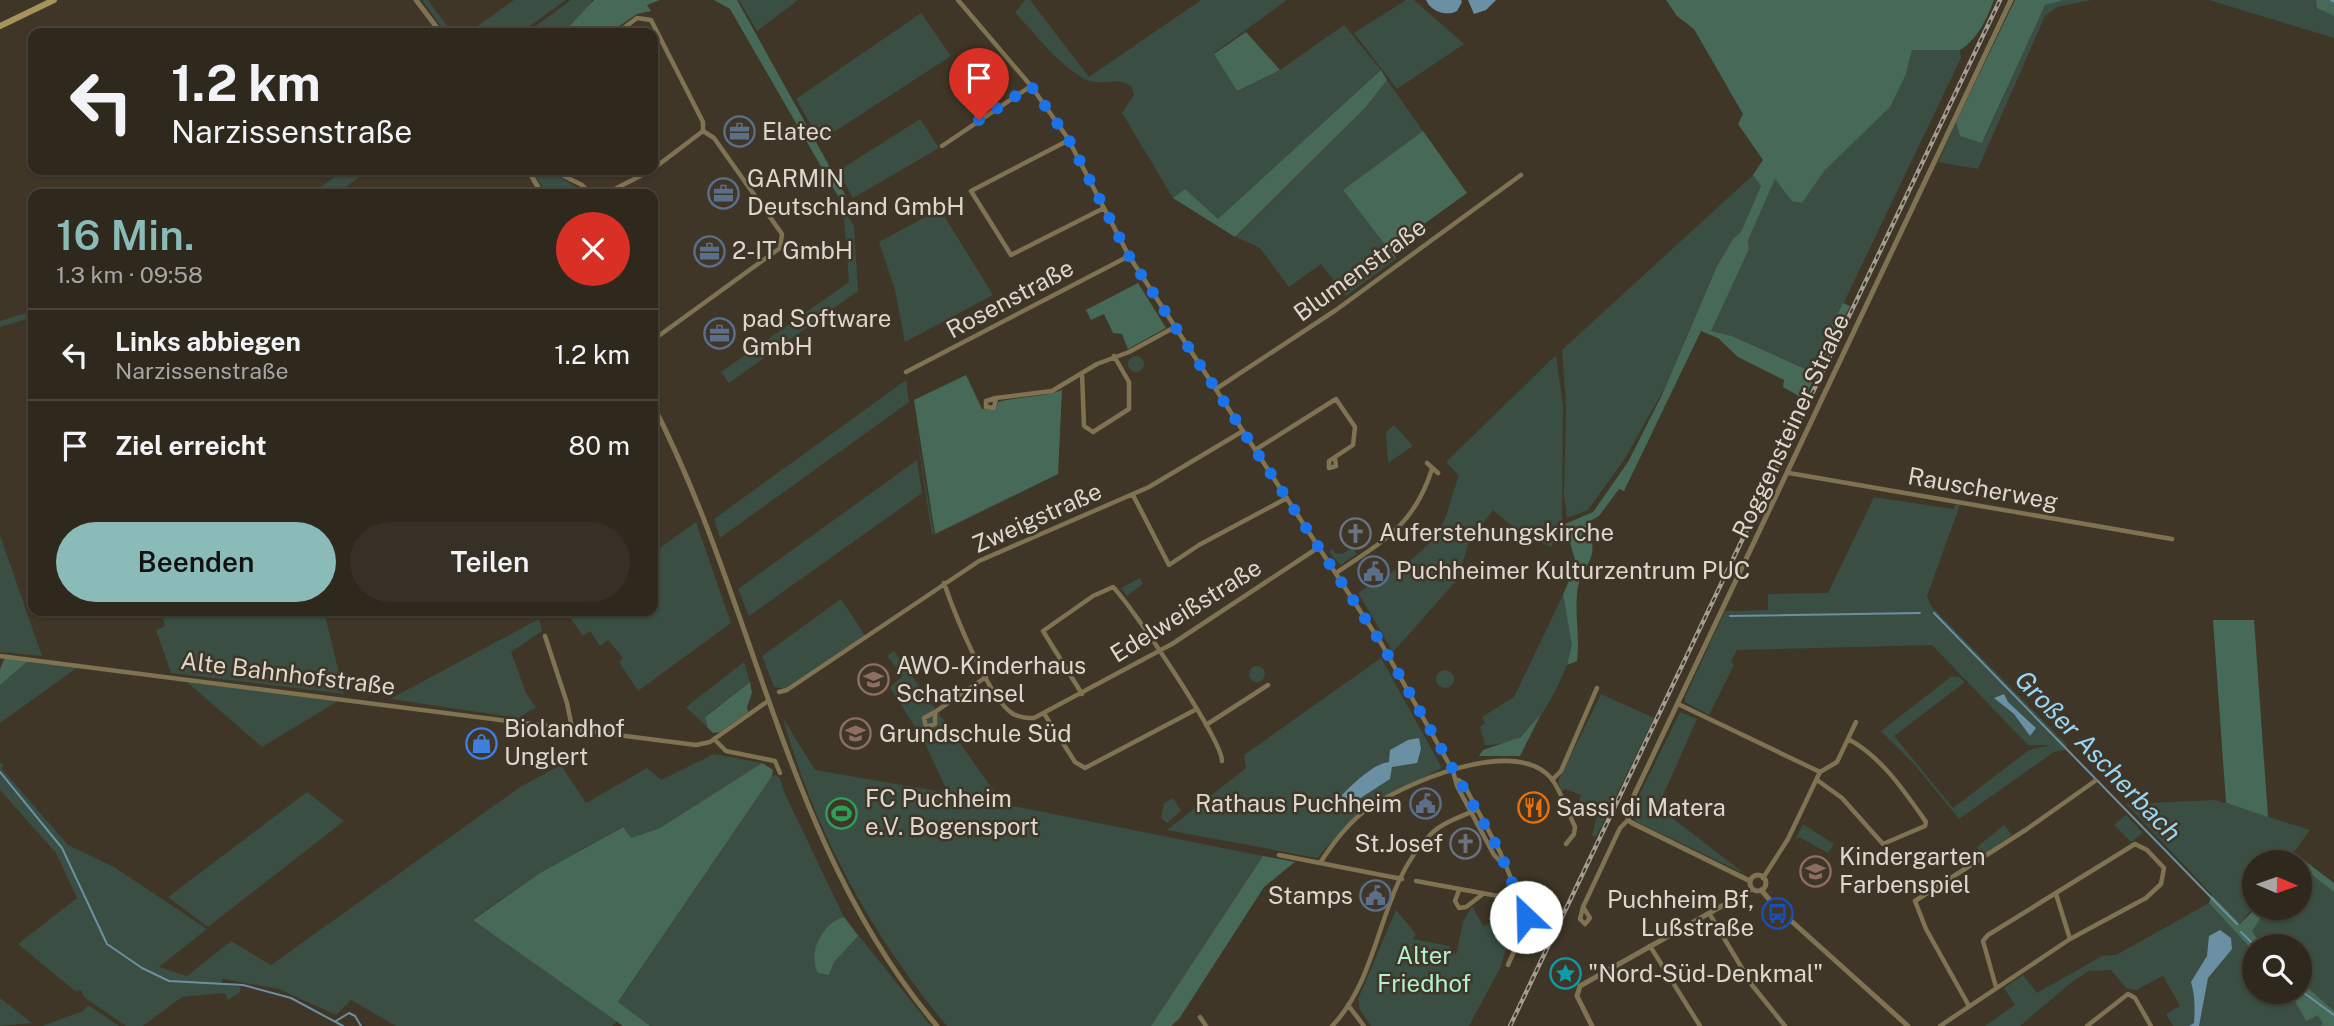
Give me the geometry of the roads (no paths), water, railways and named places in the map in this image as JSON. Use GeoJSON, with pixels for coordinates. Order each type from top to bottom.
{"type":"FeatureCollection","features":[{"type":"Feature","properties":{"kind":"main road"},"geometry":{"type":"LineString","coordinates":[[0,26],[54,0]]}},
{"type":"Feature","properties":{"kind":"street"},"geometry":{"type":"LineString","coordinates":[[416,0],[437,28]]}},
{"type":"Feature","properties":{"kind":"street"},"geometry":{"type":"LineString","coordinates":[[958,0],[1031,86],[1069,140],[1129,256],[1393,663],[1457,779],[1457,786],[1500,852],[1502,863],[1514,887],[1527,922],[1508,965]]}},
{"type":"Feature","properties":{"kind":"street","name":"Roggensteiner Straße"},"geometry":{"type":"LineString","coordinates":[[1583,907],[1620,828],[1628,820],[1628,808],[2011,0]]}},
{"type":"Feature","properties":{"kind":"street"},"geometry":{"type":"LineString","coordinates":[[624,28],[637,18],[645,17],[653,22],[656,28]]}},
{"type":"Feature","properties":{"kind":"street"},"geometry":{"type":"LineString","coordinates":[[658,32],[703,122],[703,131]]}},
{"type":"Feature","properties":{"kind":"street"},"geometry":{"type":"LineString","coordinates":[[942,146],[1031,86]]}},
{"type":"Feature","properties":{"kind":"street"},"geometry":{"type":"LineString","coordinates":[[658,165],[703,131]]}},
{"type":"Feature","properties":{"kind":"street"},"geometry":{"type":"LineString","coordinates":[[658,336],[780,248],[783,240],[782,234],[714,138],[703,131]]}},
{"type":"Feature","properties":{"kind":"street"},"geometry":{"type":"LineString","coordinates":[[1069,140],[971,191],[1011,255],[1104,208]]}},
{"type":"Feature","properties":{"kind":"street"},"geometry":{"type":"LineString","coordinates":[[562,175],[584,189]]}},
{"type":"Feature","properties":{"kind":"street"},"geometry":{"type":"LineString","coordinates":[[615,189],[642,175]]}},
{"type":"Feature","properties":{"kind":"street","name":"Blumenstraße"},"geometry":{"type":"LineString","coordinates":[[1216,389],[1336,310],[1521,175]]}},
{"type":"Feature","properties":{"kind":"street","name":"Rosenstraße"},"geometry":{"type":"LineString","coordinates":[[906,372],[1129,256]]}},
{"type":"Feature","properties":{"kind":"street"},"geometry":{"type":"LineString","coordinates":[[996,398],[1047,393],[1114,356],[1129,352],[1175,327]]}},
{"type":"Feature","properties":{"kind":"street"},"geometry":{"type":"LineString","coordinates":[[1082,373],[1084,426],[1093,432],[1129,410],[1129,382],[1114,356]]}},
{"type":"Feature","properties":{"kind":"street"},"geometry":{"type":"LineString","coordinates":[[1255,450],[1336,399],[1355,430],[1353,445],[1335,458]]}},
{"type":"Feature","properties":{"kind":"street"},"geometry":{"type":"LineString","coordinates":[[658,416],[704,519],[802,793],[856,909],[901,978],[937,1026]]}},
{"type":"Feature","properties":{"kind":"street","name":"Zweigstraße"},"geometry":{"type":"LineString","coordinates":[[779,692],[787,690],[986,556],[1133,495],[1189,466],[1243,431]]}},
{"type":"Feature","properties":{"kind":"street"},"geometry":{"type":"LineString","coordinates":[[1427,463],[1438,473]]}},
{"type":"Feature","properties":{"kind":"street"},"geometry":{"type":"LineString","coordinates":[[1336,573],[1385,541],[1408,519],[1422,498],[1432,469]]}},
{"type":"Feature","properties":{"kind":"street","name":"Rauscherweg"},"geometry":{"type":"LineString","coordinates":[[1789,473],[2172,539]]}},
{"type":"Feature","properties":{"kind":"street"},"geometry":{"type":"LineString","coordinates":[[1133,495],[1169,565],[1199,545],[1287,498]]}},
{"type":"Feature","properties":{"kind":"street","name":"Edelweißstraße"},"geometry":{"type":"LineString","coordinates":[[1045,715],[1159,652],[1319,547]]}},
{"type":"Feature","properties":{"kind":"street"},"geometry":{"type":"LineString","coordinates":[[944,583],[964,636],[986,677],[1013,713],[1034,718],[1045,715],[1075,762],[1086,768],[1195,710]]}},
{"type":"Feature","properties":{"kind":"street"},"geometry":{"type":"LineString","coordinates":[[1082,694],[1043,631],[1107,587],[1116,589],[1206,725],[1222,752],[1222,761]]}},
{"type":"Feature","properties":{"kind":"street"},"geometry":{"type":"LineString","coordinates":[[545,636],[567,703],[572,728]]}},
{"type":"Feature","properties":{"kind":"street","name":"Alte Bahnhofstraße"},"geometry":{"type":"LineString","coordinates":[[0,656],[696,745],[714,739]]}},
{"type":"Feature","properties":{"kind":"street"},"geometry":{"type":"LineString","coordinates":[[935,712],[986,677]]}},
{"type":"Feature","properties":{"kind":"street"},"geometry":{"type":"LineString","coordinates":[[1206,725],[1268,685]]}},
{"type":"Feature","properties":{"kind":"street"},"geometry":{"type":"LineString","coordinates":[[1552,780],[1568,757],[1597,688]]}},
{"type":"Feature","properties":{"kind":"street"},"geometry":{"type":"LineString","coordinates":[[768,701],[714,739],[726,751],[775,761],[780,773]]}},
{"type":"Feature","properties":{"kind":"street"},"geometry":{"type":"LineString","coordinates":[[1678,704],[1820,772]]}},
{"type":"Feature","properties":{"kind":"street"},"geometry":{"type":"LineString","coordinates":[[1763,878],[1788,839],[1820,772],[1837,762],[1856,722]]}},
{"type":"Feature","properties":{"kind":"street"},"geometry":{"type":"LineString","coordinates":[[1817,780],[1849,805],[1883,844],[1925,826],[1920,814],[1889,774],[1848,739]]}},
{"type":"Feature","properties":{"kind":"street"},"geometry":{"type":"LineString","coordinates":[[1320,863],[1348,826],[1385,797],[1481,761],[1502,760],[1527,764],[1552,780],[1575,827],[1574,834],[1566,844]]}},
{"type":"Feature","properties":{"kind":"street"},"geometry":{"type":"LineString","coordinates":[[1969,1006],[1920,917],[1915,901],[2027,829],[2095,781]]}},
{"type":"Feature","properties":{"kind":"street"},"geometry":{"type":"LineString","coordinates":[[1332,1026],[1348,1005],[1402,878],[1429,836],[1474,811]]}},
{"type":"Feature","properties":{"kind":"street"},"geometry":{"type":"LineString","coordinates":[[1628,820],[1750,881],[1752,889]]}},
{"type":"Feature","properties":{"kind":"street"},"geometry":{"type":"LineString","coordinates":[[1940,1026],[2070,939],[2141,901],[2161,884],[2164,867],[2147,850],[2135,844],[1983,941],[1996,987]]}},
{"type":"Feature","properties":{"kind":"street"},"geometry":{"type":"LineString","coordinates":[[1279,855],[1402,878]]}},
{"type":"Feature","properties":{"kind":"street"},"geometry":{"type":"LineString","coordinates":[[1750,881],[1756,876],[1763,878]]}},
{"type":"Feature","properties":{"kind":"street"},"geometry":{"type":"LineString","coordinates":[[1761,890],[1765,884],[1763,878]]}},
{"type":"Feature","properties":{"kind":"street"},"geometry":{"type":"LineString","coordinates":[[1416,881],[1498,896],[1514,887]]}},
{"type":"Feature","properties":{"kind":"street"},"geometry":{"type":"LineString","coordinates":[[1459,889],[1455,901],[1460,908],[1466,907],[1483,894]]}},
{"type":"Feature","properties":{"kind":"street"},"geometry":{"type":"LineString","coordinates":[[1592,1026],[1577,996],[1578,990],[1590,979],[1752,889],[1761,890],[1909,1026]]}},
{"type":"Feature","properties":{"kind":"street"},"geometry":{"type":"LineString","coordinates":[[2056,894],[2070,939]]}},
{"type":"Feature","properties":{"kind":"street"},"geometry":{"type":"LineString","coordinates":[[1709,913],[1752,985],[1785,1026]]}},
{"type":"Feature","properties":{"kind":"street"},"geometry":{"type":"LineString","coordinates":[[1650,946],[1700,1026]]}},
{"type":"Feature","properties":{"kind":"street"},"geometry":{"type":"LineString","coordinates":[[2087,1026],[2125,995],[2130,995],[2151,1026]]}},
{"type":"Feature","properties":{"kind":"street"},"geometry":{"type":"LineString","coordinates":[[1348,1005],[1364,1026]]}},
{"type":"Feature","properties":{"kind":"street"},"geometry":{"type":"LineString","coordinates":[[1200,1017],[1206,1026]]}},
{"type":"Feature","properties":{"kind":"water"},"geometry":{"type":"Polygon","coordinates":[[[1426,0],[1462,2],[1457,11],[1444,13],[1435,10],[1426,0]]]}},
{"type":"Feature","properties":{"kind":"water"},"geometry":{"type":"Polygon","coordinates":[[[1468,0],[1496,0],[1486,10],[1474,14],[1468,0]]]}},
{"type":"Feature","properties":{"kind":"water"},"geometry":{"type":"Polygon","coordinates":[[[2004,694],[2008,702],[2036,728],[2030,736],[2014,714],[1994,698],[2004,694]]]}},
{"type":"Feature","properties":{"kind":"water"},"geometry":{"type":"Polygon","coordinates":[[[1419,738],[1421,749],[1417,763],[1392,767],[1390,779],[1345,808],[1342,795],[1352,785],[1370,770],[1389,762],[1390,750],[1408,740],[1419,738]]]}},
{"type":"Feature","properties":{"kind":"water"},"geometry":{"type":"Polygon","coordinates":[[[2220,930],[2231,938],[2232,949],[2208,978],[2199,1026],[2189,1026],[2194,1023],[2191,982],[2207,956],[2209,936],[2220,930]]]}},
{"type":"Feature","properties":{"kind":"waterway","name":"Großer Ascherbach"},"geometry":{"type":"LineString","coordinates":[[1730,616],[1920,613]]}},
{"type":"Feature","properties":{"kind":"waterway","name":"Großer Ascherbach"},"geometry":{"type":"LineString","coordinates":[[1934,613],[2237,924]]}},
{"type":"Feature","properties":{"kind":"waterway"},"geometry":{"type":"LineString","coordinates":[[0,772],[62,848],[107,944],[142,968],[169,981],[243,985],[291,998],[343,1026]]}},
{"type":"Feature","properties":{"kind":"waterway","name":"Großer Ascherbach"},"geometry":{"type":"LineString","coordinates":[[2312,999],[2334,1015]]}},
{"type":"Feature","properties":{"kind":"waterway"},"geometry":{"type":"LineString","coordinates":[[336,1021],[349,1013],[355,1016],[361,1026]]}},
{"type":"Feature","properties":{"kind":"railway"},"geometry":{"type":"LineString","coordinates":[[1510,1026],[2000,0]]}},
{"type":"Feature","properties":{"kind":"place","name":"Elatec"},"geometry":{"type":"Point","coordinates":[739,132]}},
{"type":"Feature","properties":{"kind":"place","name":"GARMIN Deutschland GmbH"},"geometry":{"type":"Point","coordinates":[724,193]}},
{"type":"Feature","properties":{"kind":"place","name":"2-IT GmbH"},"geometry":{"type":"Point","coordinates":[709,251]}},
{"type":"Feature","properties":{"kind":"place","name":"pad Software GmbH"},"geometry":{"type":"Point","coordinates":[719,333]}},
{"type":"Feature","properties":{"kind":"place","name":"Auferstehungskirche"},"geometry":{"type":"Point","coordinates":[1356,533]}},
{"type":"Feature","properties":{"kind":"place","name":"Puchheimer Kulturzentrum PUC"},"geometry":{"type":"Point","coordinates":[1373,571]}},
{"type":"Feature","properties":{"kind":"place","name":"AWO-Kinderhaus Schatzinsel"},"geometry":{"type":"Point","coordinates":[873,680]}},
{"type":"Feature","properties":{"kind":"place","name":"Grundschule Süd"},"geometry":{"type":"Point","coordinates":[856,734]}},
{"type":"Feature","properties":{"kind":"place","name":"Biolandhof Unglert"},"geometry":{"type":"Point","coordinates":[481,743]}},
{"type":"Feature","properties":{"kind":"place","name":"Rathaus Puchheim"},"geometry":{"type":"Point","coordinates":[1425,804]}},
{"type":"Feature","properties":{"kind":"place","name":"Sassi di Matera"},"geometry":{"type":"Point","coordinates":[1533,808]}},
{"type":"Feature","properties":{"kind":"place","name":"FC Puchheim e.V. Bogensport"},"geometry":{"type":"Point","coordinates":[842,813]}},
{"type":"Feature","properties":{"kind":"place","name":"St.Josef"},"geometry":{"type":"Point","coordinates":[1466,844]}},
{"type":"Feature","properties":{"kind":"place","name":"Kindergarten Farbenspiel"},"geometry":{"type":"Point","coordinates":[1816,871]}},
{"type":"Feature","properties":{"kind":"place","name":"Stamps"},"geometry":{"type":"Point","coordinates":[1376,896]}},
{"type":"Feature","properties":{"kind":"place","name":"Puchheim Bf, Lußstraße"},"geometry":{"type":"Point","coordinates":[1777,914]}},
{"type":"Feature","properties":{"kind":"place","name":"\"Nord-Süd-Denkmal\""},"geometry":{"type":"Point","coordinates":[1565,974]}},
{"type":"Feature","properties":{"kind":"park label","name":"Alter Friedhof"},"geometry":{"type":"Point","coordinates":[1424,970]}}]}
